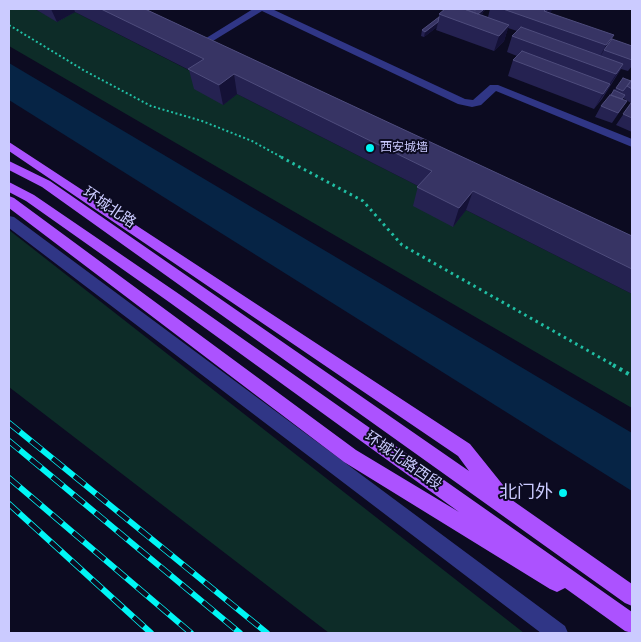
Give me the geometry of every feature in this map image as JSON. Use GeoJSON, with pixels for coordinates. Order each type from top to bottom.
{"type":"FeatureCollection","features":[{"type":"Feature","properties":{"kind":"main road"},"geometry":{"type":"LineString","coordinates":[[9,146],[464,450],[511,509]]}},
{"type":"Feature","properties":{"kind":"main road","name":"环城北路"},"geometry":{"type":"LineString","coordinates":[[9,165],[46,184],[189,283]]}},
{"type":"Feature","properties":{"kind":"main road","name":"环城北路西段"},"geometry":{"type":"LineString","coordinates":[[9,186],[30,198],[174,298],[632,624]]}},
{"type":"Feature","properties":{"kind":"main road"},"geometry":{"type":"LineString","coordinates":[[9,201],[350,456],[632,628]]}},
{"type":"Feature","properties":{"kind":"main road","name":"环城北路西段"},"geometry":{"type":"LineString","coordinates":[[189,283],[632,596]]}},
{"type":"Feature","properties":{"kind":"street"},"geometry":{"type":"LineString","coordinates":[[200,45],[259,9]]}},
{"type":"Feature","properties":{"kind":"street"},"geometry":{"type":"LineString","coordinates":[[265,9],[462,102],[477,103],[494,87],[632,143]]}},
{"type":"Feature","properties":{"kind":"street"},"geometry":{"type":"LineString","coordinates":[[9,221],[558,633]]}},
{"type":"Feature","properties":{"kind":"path"},"geometry":{"type":"LineString","coordinates":[[9,25],[85,72],[151,106],[252,140],[363,201],[402,245],[632,376]]}},
{"type":"Feature","properties":{"kind":"green space"},"geometry":{"type":"Polygon","coordinates":[[[9,9],[35,9],[57,21],[75,12],[208,80],[223,105],[237,94],[426,190],[453,226],[466,210],[632,294],[632,408],[9,46],[9,9]]]}},
{"type":"Feature","properties":{"kind":"green space"},"geometry":{"type":"Polygon","coordinates":[[[9,230],[524,633],[329,633],[9,387],[9,230]]]}},
{"type":"Feature","properties":{"kind":"water"},"geometry":{"type":"Polygon","coordinates":[[[9,63],[632,433],[632,491],[9,100],[9,63]]]}},
{"type":"Feature","properties":{"kind":"building"},"geometry":{"type":"Polygon","coordinates":[[[101,9],[145,9],[632,236],[632,269],[473,191],[459,208],[417,187],[432,171],[234,74],[219,85],[188,69],[204,59],[101,9]]]}},
{"type":"Feature","properties":{"kind":"building"},"geometry":{"type":"Polygon","coordinates":[[[445,9],[464,9],[509,25],[499,36],[439,14],[445,9]]]}},
{"type":"Feature","properties":{"kind":"building"},"geometry":{"type":"Polygon","coordinates":[[[464,9],[479,9],[483,10],[478,14],[464,9]]]}},
{"type":"Feature","properties":{"kind":"building"},"geometry":{"type":"Polygon","coordinates":[[[503,9],[546,9],[544,11],[614,35],[606,45],[503,9]]]}},
{"type":"Feature","properties":{"kind":"building"},"geometry":{"type":"Polygon","coordinates":[[[439,17],[438,22],[425,32],[422,30],[439,17]]]}},
{"type":"Feature","properties":{"kind":"building"},"geometry":{"type":"Polygon","coordinates":[[[521,27],[623,64],[616,74],[512,36],[521,27]]]}},
{"type":"Feature","properties":{"kind":"building"},"geometry":{"type":"Polygon","coordinates":[[[612,39],[632,46],[632,60],[604,50],[612,39]]]}},
{"type":"Feature","properties":{"kind":"building"},"geometry":{"type":"Polygon","coordinates":[[[522,51],[610,84],[603,94],[513,60],[522,51]]]}},
{"type":"Feature","properties":{"kind":"building"},"geometry":{"type":"Polygon","coordinates":[[[623,78],[631,81],[623,91],[616,88],[623,78]]]}},
{"type":"Feature","properties":{"kind":"building"},"geometry":{"type":"Polygon","coordinates":[[[632,79],[632,89],[627,86],[632,79]]]}},
{"type":"Feature","properties":{"kind":"building"},"geometry":{"type":"Polygon","coordinates":[[[614,90],[625,95],[622,99],[611,95],[614,90]]]}},
{"type":"Feature","properties":{"kind":"building"},"geometry":{"type":"Polygon","coordinates":[[[610,95],[627,101],[618,113],[601,106],[610,95]]]}},
{"type":"Feature","properties":{"kind":"building"},"geometry":{"type":"Polygon","coordinates":[[[632,103],[632,118],[623,114],[632,103]]]}},
{"type":"Feature","properties":{"kind":"railway"},"geometry":{"type":"LineString","coordinates":[[9,423],[267,633]]}},
{"type":"Feature","properties":{"kind":"railway"},"geometry":{"type":"LineString","coordinates":[[9,441],[240,633]]}},
{"type":"Feature","properties":{"kind":"railway"},"geometry":{"type":"LineString","coordinates":[[9,478],[191,633]]}},
{"type":"Feature","properties":{"kind":"railway"},"geometry":{"type":"LineString","coordinates":[[9,504],[151,633]]}},
{"type":"Feature","properties":{"kind":"place","name":"西安城墙"},"geometry":{"type":"Point","coordinates":[370,148]}},
{"type":"Feature","properties":{"kind":"place","name":"北门外"},"geometry":{"type":"Point","coordinates":[563,493]}}]}
